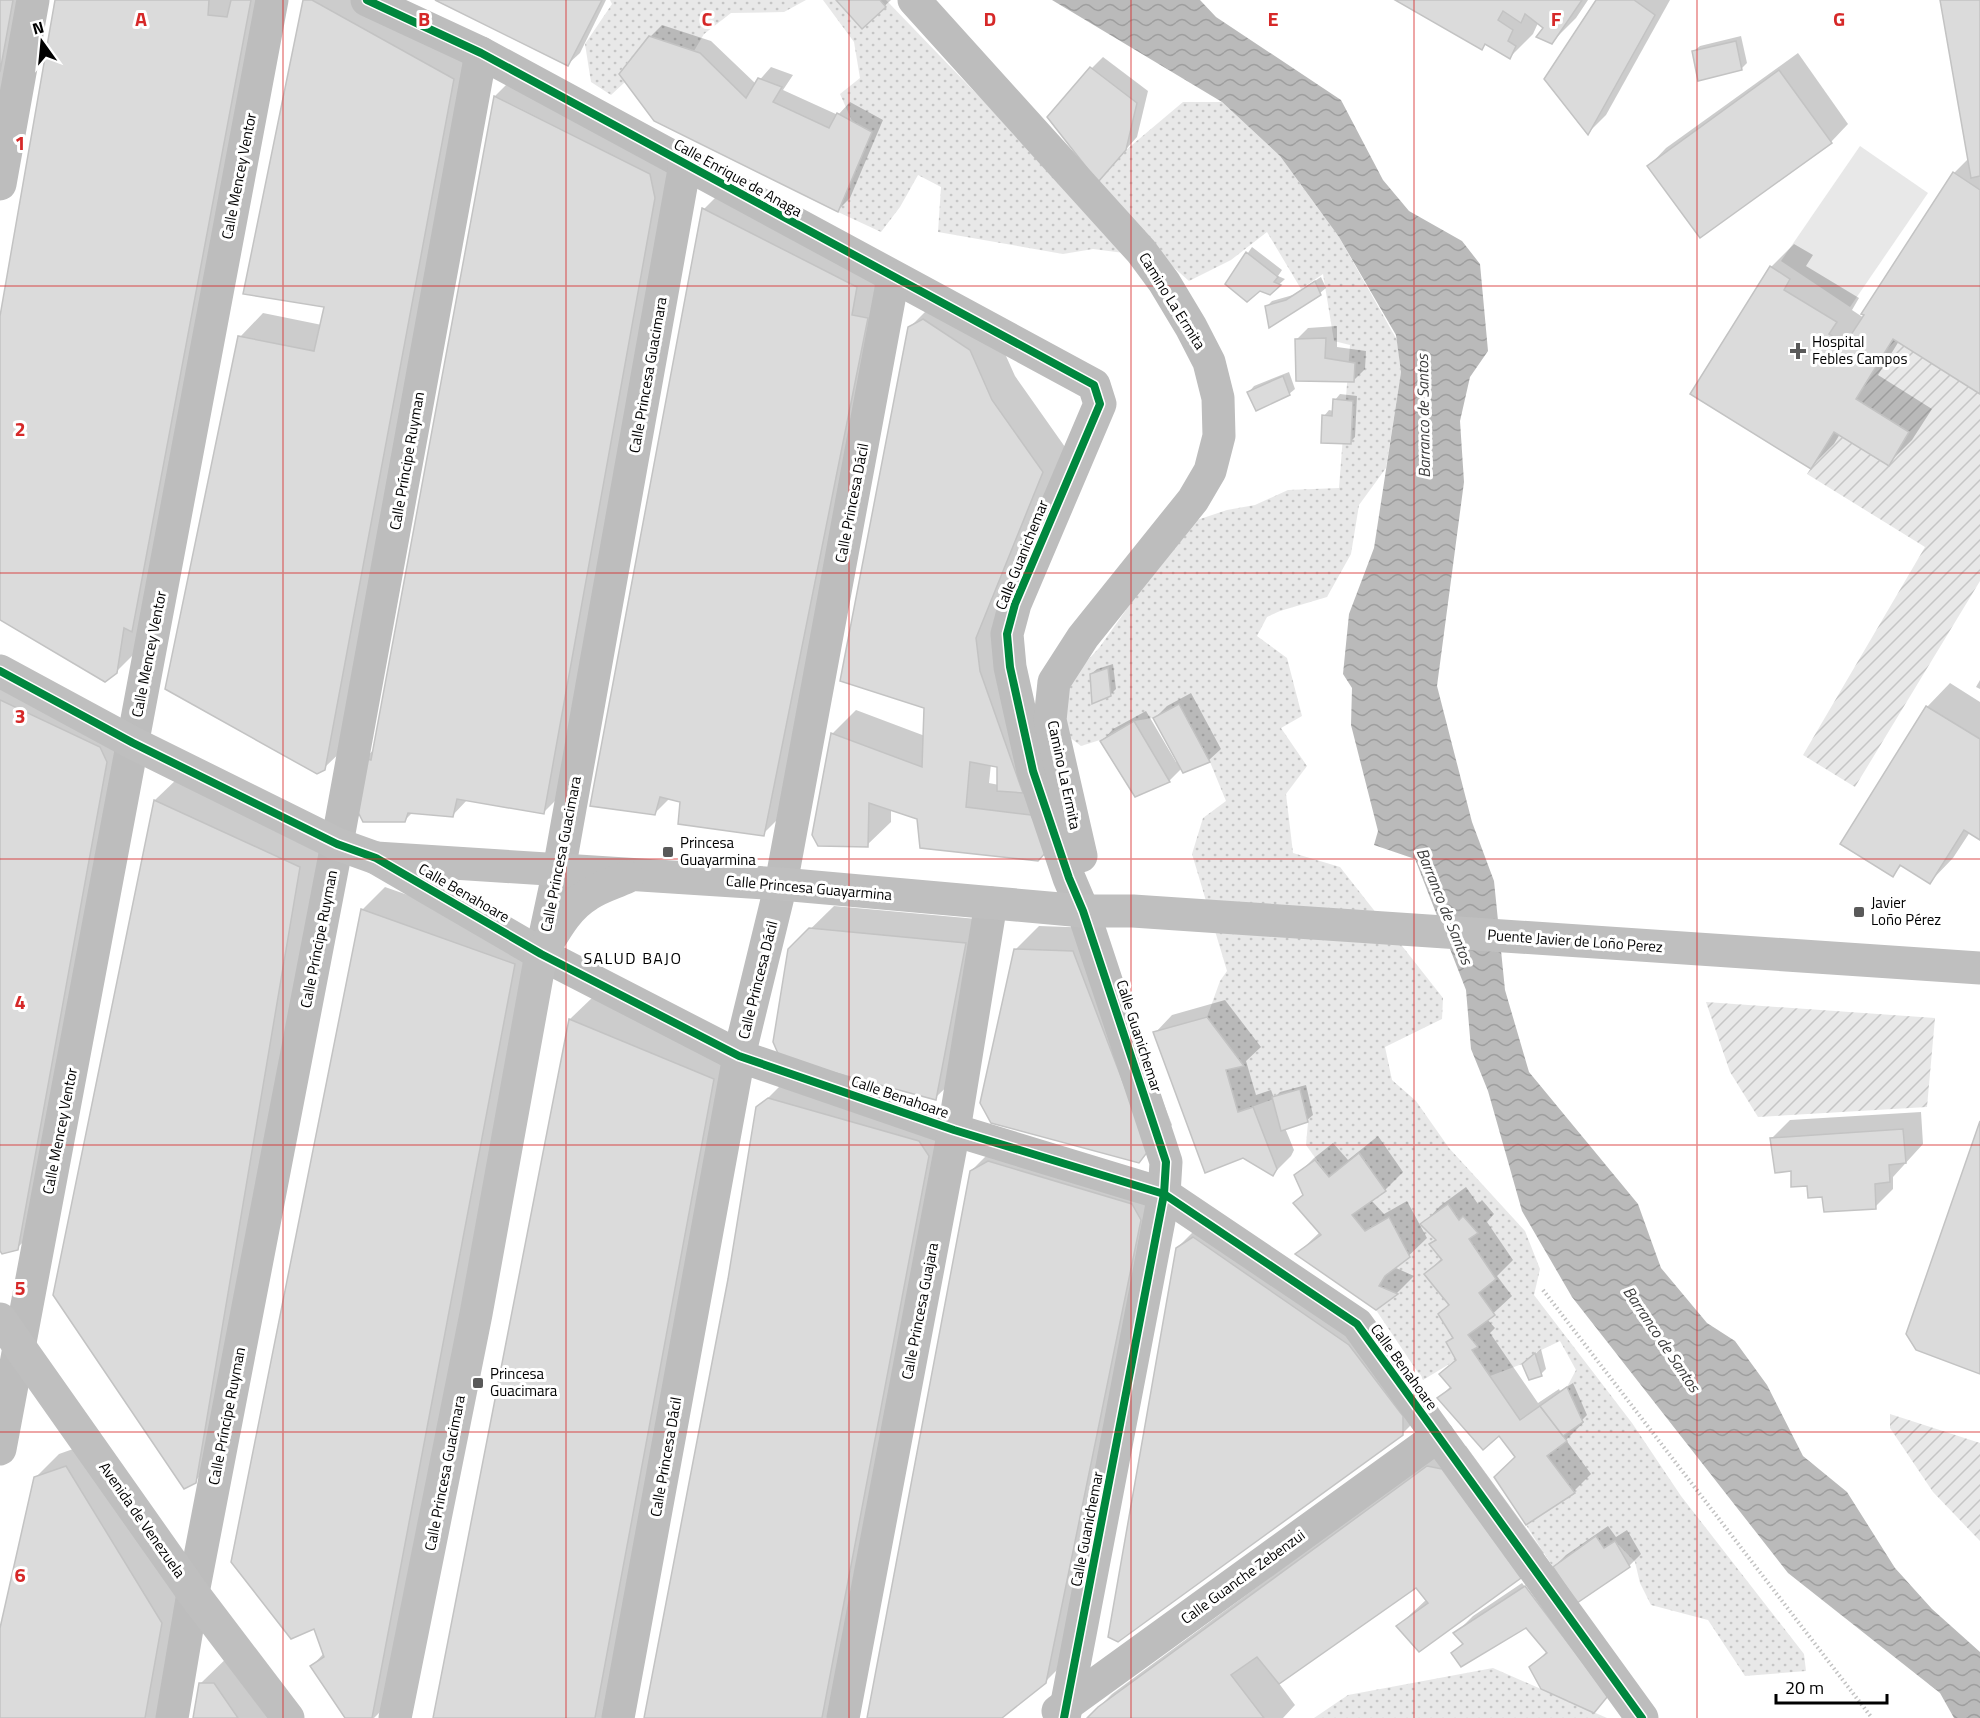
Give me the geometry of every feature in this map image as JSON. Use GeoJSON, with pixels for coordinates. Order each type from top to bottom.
{"type":"FeatureCollection","features":[{"type":"Feature","properties":{"kind":"street"},"geometry":{"type":"LineString","coordinates":[[0,184],[33,0]]}},
{"type":"Feature","properties":{"kind":"street","name":"Calle Mencey Ventor"},"geometry":{"type":"LineString","coordinates":[[0,1449],[272,0]]}},
{"type":"Feature","properties":{"kind":"street","name":"Calle Enrique de Anaga"},"geometry":{"type":"LineString","coordinates":[[367,0],[481,53],[1094,385]]}},
{"type":"Feature","properties":{"kind":"street","name":"Camino La Ermita"},"geometry":{"type":"LineString","coordinates":[[914,0],[1141,250],[1191,327],[1209,362],[1218,398],[1220,436],[1210,471],[1193,500],[1083,637],[1054,682],[1050,720],[1082,857],[1069,878]]}},
{"type":"Feature","properties":{"kind":"street","name":"Calle Príncipe Ruyman"},"geometry":{"type":"LineString","coordinates":[[172,1718],[193,1593],[337,844],[481,53]]}},
{"type":"Feature","properties":{"kind":"street","name":"Calle Princesa Guacimara"},"geometry":{"type":"LineString","coordinates":[[395,1718],[476,1314],[541,954],[559,870],[685,165]]}},
{"type":"Feature","properties":{"kind":"street","name":"Calle Princesa Dácil"},"geometry":{"type":"LineString","coordinates":[[618,1718],[739,1056],[781,884],[894,278]]}},
{"type":"Feature","properties":{"kind":"street","name":"Calle Guanichemar"},"geometry":{"type":"LineString","coordinates":[[1060,1713],[1164,1194],[1166,1162],[1083,911],[1069,878],[1033,771],[1010,667],[1007,634],[1015,604],[1100,404],[1094,385]]}},
{"type":"Feature","properties":{"kind":"street","name":"Calle Benahoare"},"geometry":{"type":"LineString","coordinates":[[0,671],[133,743],[337,844],[376,858],[541,954],[739,1056],[954,1130],[1164,1194],[1357,1324],[1642,1718]]}},
{"type":"Feature","properties":{"kind":"street","name":"Calle Princesa Guayarmina"},"geometry":{"type":"LineString","coordinates":[[376,858],[781,884],[1083,911],[1133,911]]}},
{"type":"Feature","properties":{"kind":"street"},"geometry":{"type":"LineString","coordinates":[[541,954],[559,924],[587,895],[631,875]]}},
{"type":"Feature","properties":{"kind":"street","name":"Calle Princesa Guajara"},"geometry":{"type":"LineString","coordinates":[[843,1718],[954,1130],[991,903]]}},
{"type":"Feature","properties":{"kind":"street","name":"Puente Javier de Loño Perez"},"geometry":{"type":"LineString","coordinates":[[1133,911],[1980,968]]}},
{"type":"Feature","properties":{"kind":"street","name":"Avenida de Venezuela"},"geometry":{"type":"LineString","coordinates":[[0,1319],[193,1593],[288,1718]]}},
{"type":"Feature","properties":{"kind":"street","name":"Calle Guanche Zebenzui"},"geometry":{"type":"LineString","coordinates":[[1060,1713],[1438,1436]]}},
{"type":"Feature","properties":{"kind":"path"},"geometry":{"type":"LineString","coordinates":[[1543,1290],[1872,1718]]}},
{"type":"Feature","properties":{"kind":"shaded area"},"geometry":{"type":"Polygon","coordinates":[[[610,0],[806,0],[784,12],[731,13],[704,34],[694,51],[649,36],[619,73],[625,82],[611,95],[591,82],[585,44],[612,4],[610,0]]]}},
{"type":"Feature","properties":{"kind":"shaded area"},"geometry":{"type":"Polygon","coordinates":[[[823,0],[886,0],[1023,142],[1098,182],[1126,150],[1183,102],[1222,102],[1280,156],[1339,237],[1397,340],[1401,372],[1386,468],[1359,505],[1351,554],[1327,597],[1267,617],[1257,636],[1287,658],[1302,716],[1281,728],[1307,766],[1286,794],[1293,853],[1340,867],[1443,998],[1442,1019],[1385,1047],[1392,1080],[1416,1101],[1449,1148],[1525,1231],[1540,1269],[1534,1295],[1632,1423],[1681,1496],[1804,1654],[1806,1671],[1745,1676],[1708,1620],[1651,1605],[1640,1583],[1635,1562],[1615,1541],[1604,1548],[1595,1536],[1553,1567],[1526,1525],[1574,1493],[1547,1456],[1563,1436],[1582,1422],[1567,1387],[1576,1370],[1560,1341],[1535,1353],[1522,1364],[1490,1376],[1456,1360],[1423,1380],[1376,1310],[1397,1295],[1379,1286],[1385,1276],[1365,1231],[1348,1211],[1386,1191],[1360,1153],[1329,1177],[1306,1145],[1308,1122],[1300,1089],[1238,1112],[1226,1070],[1243,1065],[1207,1017],[1220,981],[1227,971],[1192,854],[1203,818],[1226,801],[1210,762],[1179,705],[1153,718],[1134,721],[1100,740],[1081,746],[1064,733],[1060,690],[1099,648],[1188,523],[1227,510],[1255,505],[1288,490],[1339,488],[1350,345],[1334,341],[1323,274],[1301,289],[1267,232],[1231,260],[1189,281],[1163,258],[1093,249],[1063,254],[938,232],[941,187],[918,175],[900,207],[881,232],[838,212],[872,132],[852,121],[840,94],[860,78],[854,42],[823,0]]]}},
{"type":"Feature","properties":{"kind":"shaded area"},"geometry":{"type":"Polygon","coordinates":[[[1860,146],[1928,193],[1850,307],[1781,261],[1860,146]]]}},
{"type":"Feature","properties":{"kind":"shaded area"},"geometry":{"type":"Polygon","coordinates":[[[1893,339],[1980,394],[1980,581],[1855,787],[1803,755],[1925,547],[1807,474],[1893,339]]]}},
{"type":"Feature","properties":{"kind":"shaded area"},"geometry":{"type":"Polygon","coordinates":[[[1706,1002],[1935,1018],[1927,1107],[1758,1117],[1730,1072],[1706,1002]]]}},
{"type":"Feature","properties":{"kind":"shaded area"},"geometry":{"type":"Polygon","coordinates":[[[1890,1414],[1980,1443],[1980,1541],[1933,1492],[1890,1428],[1890,1414]]]}},
{"type":"Feature","properties":{"kind":"shaded area"},"geometry":{"type":"Polygon","coordinates":[[[1493,1668],[1607,1718],[1314,1718],[1348,1695],[1493,1668]]]}},
{"type":"Feature","properties":{"kind":"water","name":"Barranco de Santos"},"geometry":{"type":"Polygon","coordinates":[[[1052,0],[1200,0],[1216,17],[1341,100],[1383,180],[1409,211],[1462,241],[1480,264],[1488,351],[1470,377],[1460,421],[1464,482],[1437,686],[1472,822],[1494,881],[1505,990],[1529,1072],[1638,1204],[1661,1268],[1707,1323],[1735,1341],[1767,1385],[1803,1456],[1847,1492],[1895,1568],[1932,1609],[1980,1652],[1980,1718],[1954,1718],[1940,1693],[1788,1573],[1572,1297],[1522,1211],[1488,1091],[1471,1049],[1466,990],[1415,859],[1374,845],[1378,831],[1351,725],[1352,688],[1343,674],[1349,614],[1374,548],[1401,372],[1396,335],[1339,237],[1280,156],[1222,102],[1052,0]]]}},
{"type":"Feature","properties":{"kind":"building"},"geometry":{"type":"Polygon","coordinates":[[[0,0],[13,0],[0,72],[0,0]]]}},
{"type":"Feature","properties":{"kind":"building"},"geometry":{"type":"Polygon","coordinates":[[[55,0],[209,0],[208,15],[227,17],[231,0],[251,0],[132,632],[124,628],[117,673],[105,682],[0,620],[0,316],[55,0]]]}},
{"type":"Feature","properties":{"kind":"building"},"geometry":{"type":"Polygon","coordinates":[[[303,0],[312,0],[454,79],[325,770],[317,774],[165,689],[238,336],[314,351],[324,307],[243,294],[303,0]]]}},
{"type":"Feature","properties":{"kind":"building"},"geometry":{"type":"Polygon","coordinates":[[[435,0],[602,0],[568,66],[435,0]]]}},
{"type":"Feature","properties":{"kind":"building"},"geometry":{"type":"Polygon","coordinates":[[[836,0],[880,0],[886,7],[862,29],[836,0]]]}},
{"type":"Feature","properties":{"kind":"building"},"geometry":{"type":"Polygon","coordinates":[[[1395,0],[1582,0],[1552,44],[1536,37],[1543,28],[1525,14],[1521,23],[1503,11],[1498,20],[1513,30],[1508,41],[1516,46],[1510,59],[1485,44],[1482,50],[1395,0]]]}},
{"type":"Feature","properties":{"kind":"building"},"geometry":{"type":"Polygon","coordinates":[[[1596,0],[1634,0],[1655,15],[1588,135],[1544,79],[1596,0]]]}},
{"type":"Feature","properties":{"kind":"building"},"geometry":{"type":"Polygon","coordinates":[[[1940,0],[1980,0],[1980,176],[1971,178],[1940,0]]]}},
{"type":"Feature","properties":{"kind":"building"},"geometry":{"type":"Polygon","coordinates":[[[649,36],[700,53],[746,98],[758,78],[782,87],[773,102],[829,128],[837,113],[872,132],[838,212],[654,121],[619,74],[649,36]]]}},
{"type":"Feature","properties":{"kind":"building"},"geometry":{"type":"Polygon","coordinates":[[[1736,41],[1742,70],[1698,81],[1692,51],[1736,41]]]}},
{"type":"Feature","properties":{"kind":"building"},"geometry":{"type":"Polygon","coordinates":[[[1090,67],[1137,103],[1126,150],[1098,182],[1047,117],[1090,67]]]}},
{"type":"Feature","properties":{"kind":"building"},"geometry":{"type":"Polygon","coordinates":[[[1779,70],[1832,143],[1700,238],[1647,166],[1779,70]]]}},
{"type":"Feature","properties":{"kind":"building"},"geometry":{"type":"Polygon","coordinates":[[[494,96],[650,174],[655,198],[544,814],[457,799],[453,817],[408,813],[405,822],[363,822],[356,808],[363,758],[371,760],[494,96]]]}},
{"type":"Feature","properties":{"kind":"building"},"geometry":{"type":"Polygon","coordinates":[[[1953,172],[1980,190],[1980,394],[1893,339],[1856,399],[1909,432],[1889,466],[1834,432],[1811,469],[1690,394],[1770,266],[1790,279],[1784,290],[1837,322],[1829,334],[1845,344],[1864,315],[1861,314],[1953,172]]]}},
{"type":"Feature","properties":{"kind":"building"},"geometry":{"type":"Polygon","coordinates":[[[702,208],[857,287],[852,315],[868,318],[764,836],[678,824],[680,802],[660,797],[655,815],[590,806],[702,208]]]}},
{"type":"Feature","properties":{"kind":"building"},"geometry":{"type":"Polygon","coordinates":[[[1246,252],[1278,277],[1274,282],[1281,285],[1270,295],[1260,291],[1247,302],[1225,284],[1246,252]]]}},
{"type":"Feature","properties":{"kind":"building"},"geometry":{"type":"Polygon","coordinates":[[[1315,281],[1321,295],[1269,328],[1265,306],[1286,300],[1315,281]]]}},
{"type":"Feature","properties":{"kind":"building"},"geometry":{"type":"Polygon","coordinates":[[[923,319],[970,350],[992,400],[1043,472],[976,638],[980,671],[1023,793],[997,791],[997,767],[970,762],[966,807],[1031,815],[1048,850],[1038,861],[920,848],[917,819],[869,803],[868,847],[818,846],[812,835],[831,733],[922,767],[924,708],[840,681],[908,327],[923,319]]]}},
{"type":"Feature","properties":{"kind":"building"},"geometry":{"type":"Polygon","coordinates":[[[1326,338],[1325,358],[1355,363],[1354,382],[1296,381],[1295,339],[1326,338]]]}},
{"type":"Feature","properties":{"kind":"building"},"geometry":{"type":"Polygon","coordinates":[[[1283,376],[1290,395],[1256,411],[1247,392],[1283,376]]]}},
{"type":"Feature","properties":{"kind":"building"},"geometry":{"type":"Polygon","coordinates":[[[1333,399],[1353,401],[1351,444],[1321,443],[1322,415],[1332,416],[1333,399]]]}},
{"type":"Feature","properties":{"kind":"building"},"geometry":{"type":"Polygon","coordinates":[[[1108,668],[1111,696],[1092,704],[1090,674],[1108,668]]]}},
{"type":"Feature","properties":{"kind":"building"},"geometry":{"type":"Polygon","coordinates":[[[0,700],[100,747],[107,762],[18,1250],[2,1254],[0,1251],[0,700]]]}},
{"type":"Feature","properties":{"kind":"building"},"geometry":{"type":"Polygon","coordinates":[[[1179,704],[1210,762],[1183,773],[1153,718],[1179,704]]]}},
{"type":"Feature","properties":{"kind":"building"},"geometry":{"type":"Polygon","coordinates":[[[1926,706],[1980,739],[1980,840],[1964,830],[1930,884],[1900,865],[1893,877],[1840,844],[1926,706]]]}},
{"type":"Feature","properties":{"kind":"building"},"geometry":{"type":"Polygon","coordinates":[[[1134,721],[1170,782],[1135,797],[1100,741],[1134,721]]]}},
{"type":"Feature","properties":{"kind":"building"},"geometry":{"type":"Polygon","coordinates":[[[154,800],[300,867],[196,1483],[184,1489],[53,1295],[154,800]]]}},
{"type":"Feature","properties":{"kind":"building"},"geometry":{"type":"Polygon","coordinates":[[[361,909],[515,964],[372,1718],[345,1718],[310,1666],[324,1657],[314,1629],[291,1639],[231,1562],[361,909]]]}},
{"type":"Feature","properties":{"kind":"building"},"geometry":{"type":"Polygon","coordinates":[[[809,928],[966,943],[936,1100],[780,1058],[773,1042],[788,949],[809,928]]]}},
{"type":"Feature","properties":{"kind":"building"},"geometry":{"type":"Polygon","coordinates":[[[1014,949],[1073,951],[1149,1150],[1139,1163],[991,1123],[980,1103],[1014,949]]]}},
{"type":"Feature","properties":{"kind":"building"},"geometry":{"type":"Polygon","coordinates":[[[1207,1017],[1244,1066],[1226,1070],[1238,1112],[1253,1107],[1277,1169],[1273,1176],[1243,1158],[1205,1173],[1153,1032],[1207,1017]]]}},
{"type":"Feature","properties":{"kind":"building"},"geometry":{"type":"Polygon","coordinates":[[[569,1019],[714,1079],[595,1718],[433,1718],[569,1019]]]}},
{"type":"Feature","properties":{"kind":"building"},"geometry":{"type":"Polygon","coordinates":[[[1300,1089],[1308,1122],[1281,1131],[1272,1097],[1300,1089]]]}},
{"type":"Feature","properties":{"kind":"building"},"geometry":{"type":"Polygon","coordinates":[[[768,1098],[919,1141],[929,1156],[822,1718],[644,1718],[728,1279],[756,1107],[768,1098]]]}},
{"type":"Feature","properties":{"kind":"building"},"geometry":{"type":"Polygon","coordinates":[[[1980,1121],[1980,1374],[1916,1350],[1906,1334],[1980,1121]]]}},
{"type":"Feature","properties":{"kind":"building"},"geometry":{"type":"Polygon","coordinates":[[[1903,1129],[1906,1163],[1889,1165],[1890,1182],[1875,1184],[1876,1209],[1824,1212],[1822,1197],[1808,1198],[1807,1186],[1791,1187],[1791,1171],[1775,1173],[1770,1138],[1903,1129]]]}},
{"type":"Feature","properties":{"kind":"building"},"geometry":{"type":"Polygon","coordinates":[[[1359,1153],[1386,1191],[1352,1215],[1365,1231],[1389,1217],[1410,1257],[1385,1276],[1379,1286],[1398,1294],[1376,1310],[1295,1254],[1321,1235],[1293,1203],[1303,1195],[1294,1175],[1315,1160],[1329,1177],[1359,1153]]]}},
{"type":"Feature","properties":{"kind":"building"},"geometry":{"type":"Polygon","coordinates":[[[988,1161],[1132,1204],[1141,1220],[1046,1683],[1002,1718],[867,1718],[970,1171],[988,1161]]]}},
{"type":"Feature","properties":{"kind":"building"},"geometry":{"type":"Polygon","coordinates":[[[1448,1204],[1459,1220],[1463,1216],[1478,1233],[1469,1239],[1496,1279],[1479,1293],[1495,1315],[1468,1335],[1478,1347],[1472,1350],[1520,1420],[1540,1406],[1567,1441],[1547,1456],[1575,1493],[1526,1525],[1494,1477],[1515,1457],[1499,1436],[1483,1450],[1437,1398],[1451,1388],[1439,1374],[1456,1360],[1446,1342],[1453,1338],[1438,1314],[1449,1305],[1424,1274],[1442,1260],[1429,1244],[1436,1240],[1420,1224],[1448,1204]]]}},
{"type":"Feature","properties":{"kind":"building"},"geometry":{"type":"Polygon","coordinates":[[[1193,1237],[1349,1345],[1403,1416],[1403,1435],[1118,1642],[1108,1637],[1176,1248],[1193,1237]]]}},
{"type":"Feature","properties":{"kind":"building"},"geometry":{"type":"Polygon","coordinates":[[[1535,1353],[1542,1376],[1529,1380],[1522,1364],[1535,1353]]]}},
{"type":"Feature","properties":{"kind":"building"},"geometry":{"type":"Polygon","coordinates":[[[1567,1387],[1583,1422],[1563,1436],[1540,1406],[1567,1387]]]}},
{"type":"Feature","properties":{"kind":"building"},"geometry":{"type":"Polygon","coordinates":[[[66,1466],[162,1623],[145,1718],[0,1718],[0,1628],[34,1477],[66,1466]]]}},
{"type":"Feature","properties":{"kind":"building"},"geometry":{"type":"Polygon","coordinates":[[[1427,1466],[1442,1469],[1521,1578],[1419,1652],[1396,1626],[1428,1603],[1416,1588],[1279,1684],[1257,1657],[1231,1675],[1264,1718],[1087,1718],[1098,1707],[1427,1466]]]}},
{"type":"Feature","properties":{"kind":"building"},"geometry":{"type":"Polygon","coordinates":[[[1596,1536],[1604,1548],[1615,1541],[1630,1567],[1577,1603],[1553,1567],[1596,1536]]]}},
{"type":"Feature","properties":{"kind":"building"},"geometry":{"type":"Polygon","coordinates":[[[1525,1586],[1608,1696],[1594,1713],[1541,1689],[1529,1667],[1547,1653],[1526,1628],[1461,1667],[1451,1653],[1463,1644],[1453,1633],[1525,1586]]]}},
{"type":"Feature","properties":{"kind":"building"},"geometry":{"type":"Polygon","coordinates":[[[199,1683],[214,1683],[238,1718],[193,1718],[199,1683]]]}},
{"type":"Feature","properties":{"kind":"cycle path"},"geometry":{"type":"LineString","coordinates":[[367,0],[481,53],[1094,385],[1100,404],[1015,604],[1007,634],[1010,667],[1033,771],[1069,878],[1083,911],[1166,1162],[1164,1194],[1064,1718]]}},
{"type":"Feature","properties":{"kind":"cycle path"},"geometry":{"type":"LineString","coordinates":[[0,671],[133,743],[337,844],[376,858],[541,954],[739,1056],[954,1130],[1164,1194],[1357,1324],[1642,1718]]}},
{"type":"Feature","properties":{"kind":"place","name":"Hospital Febles Campos"},"geometry":{"type":"Point","coordinates":[1798,351]}},
{"type":"Feature","properties":{"kind":"place","name":"Princesa Guayarmina"},"geometry":{"type":"Point","coordinates":[668,852]}},
{"type":"Feature","properties":{"kind":"place","name":"Javier Loño Pérez"},"geometry":{"type":"Point","coordinates":[1859,912]}},
{"type":"Feature","properties":{"kind":"place","name":"Princesa Guacimara"},"geometry":{"type":"Point","coordinates":[478,1383]}},
{"type":"Feature","properties":{"kind":"district","name":"SALUD BAJO"},"geometry":{"type":"Point","coordinates":[633,958]}}]}
